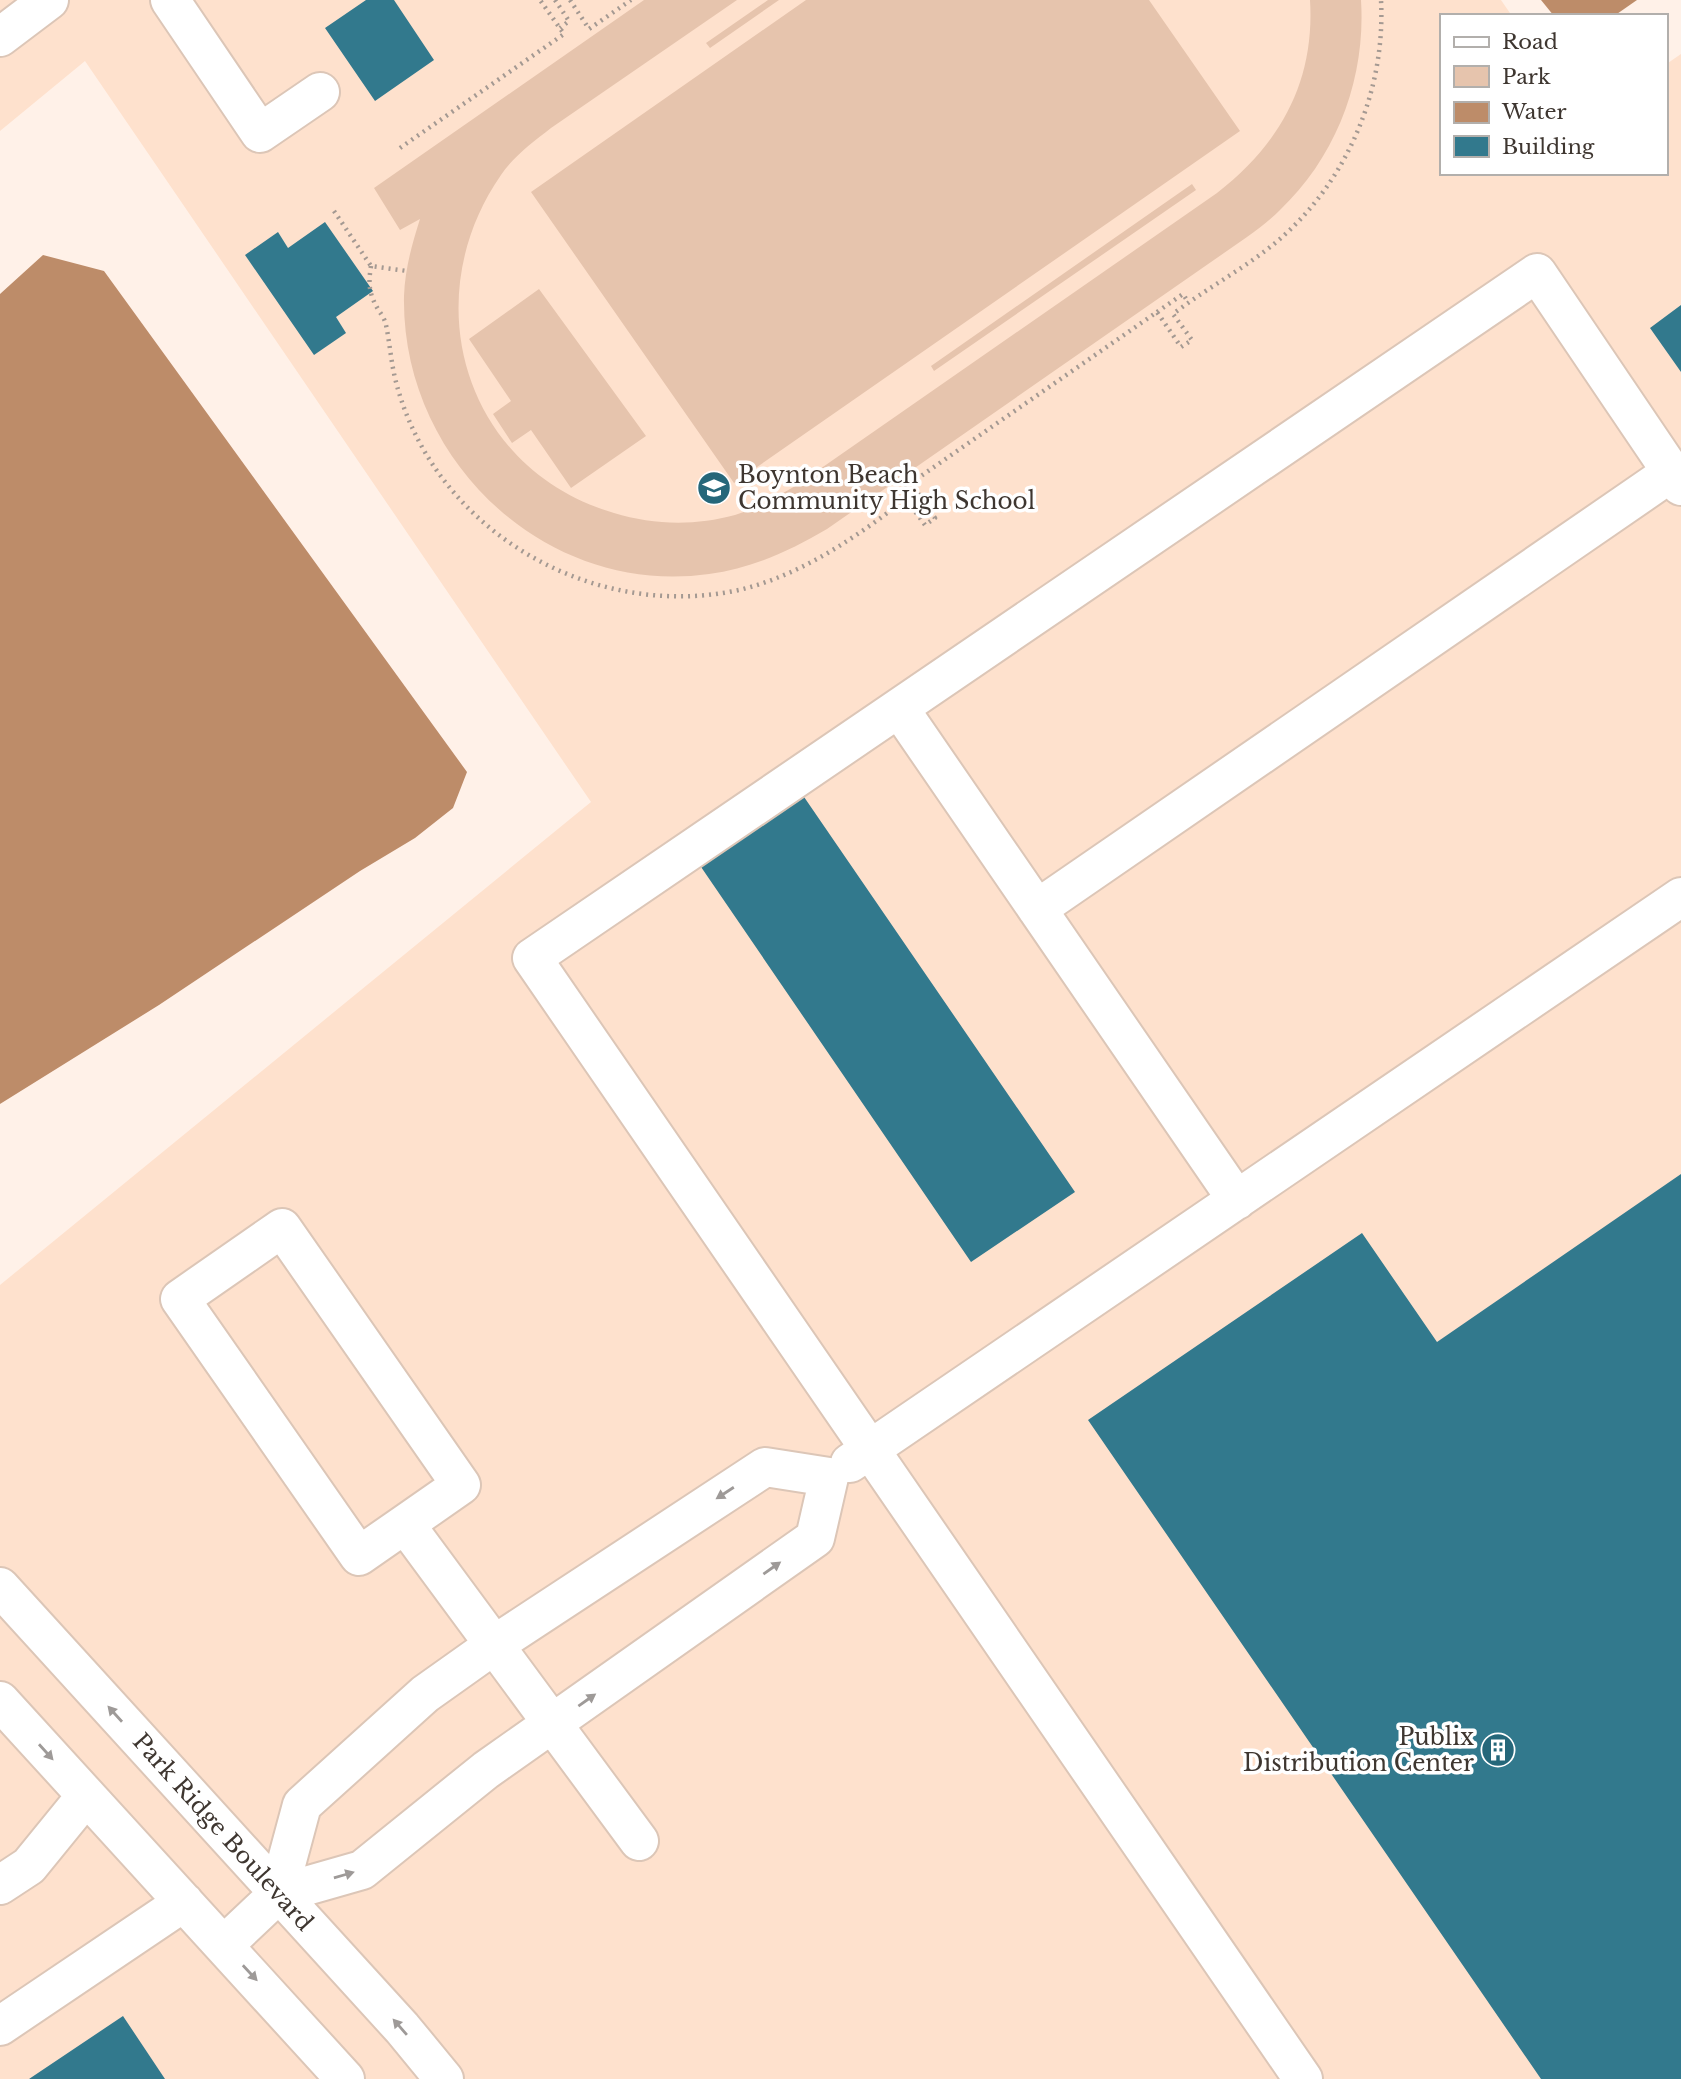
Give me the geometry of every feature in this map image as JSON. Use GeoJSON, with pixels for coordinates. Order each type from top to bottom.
{"type":"FeatureCollection","features":[{"type":"Feature","properties":{"kind":"street"},"geometry":{"type":"LineString","coordinates":[[5,21],[49,0]]}},
{"type":"Feature","properties":{"kind":"street"},"geometry":{"type":"LineString","coordinates":[[170,0],[260,133],[320,92]]}},
{"type":"Feature","properties":{"kind":"street"},"geometry":{"type":"LineString","coordinates":[[1037,909],[1676,479],[1537,273],[532,958],[1303,2079]]}},
{"type":"Feature","properties":{"kind":"street"},"geometry":{"type":"LineString","coordinates":[[899,708],[1237,1200]]}},
{"type":"Feature","properties":{"kind":"street"},"geometry":{"type":"LineString","coordinates":[[278,1894],[302,1805],[425,1694],[494,1645],[765,1467],[829,1477],[1681,897]]}},
{"type":"Feature","properties":{"kind":"street"},"geometry":{"type":"LineString","coordinates":[[282,1228],[461,1485],[405,1524],[359,1556],[180,1299],[282,1228]]}},
{"type":"Feature","properties":{"kind":"street"},"geometry":{"type":"LineString","coordinates":[[224,1945],[278,1894],[362,1870],[486,1770],[815,1538],[829,1477]]}},
{"type":"Feature","properties":{"kind":"street"},"geometry":{"type":"LineString","coordinates":[[405,1524],[639,1841]]}},
{"type":"Feature","properties":{"kind":"street","name":"Park Ridge Boulevard"},"geometry":{"type":"LineString","coordinates":[[0,1587],[402,2028],[444,2079]]}},
{"type":"Feature","properties":{"kind":"street"},"geometry":{"type":"LineString","coordinates":[[0,1702],[224,1945],[336,2076]]}},
{"type":"Feature","properties":{"kind":"street"},"geometry":{"type":"LineString","coordinates":[[0,1885],[29,1866],[86,1796]]}},
{"type":"Feature","properties":{"kind":"street"},"geometry":{"type":"LineString","coordinates":[[0,2026],[184,1902]]}},
{"type":"Feature","properties":{"kind":"path"},"geometry":{"type":"LineString","coordinates":[[400,148],[564,34],[540,0]]}},
{"type":"Feature","properties":{"kind":"path"},"geometry":{"type":"LineString","coordinates":[[555,0],[569,21],[560,28]]}},
{"type":"Feature","properties":{"kind":"path"},"geometry":{"type":"LineString","coordinates":[[570,0],[589,29],[631,0]]}},
{"type":"Feature","properties":{"kind":"path"},"geometry":{"type":"LineString","coordinates":[[1157,312],[1181,347],[1192,340],[1173,314],[1266,250],[1290,229],[1325,190],[1342,166],[1373,89],[1380,50],[1381,0]]}},
{"type":"Feature","properties":{"kind":"path"},"geometry":{"type":"LineString","coordinates":[[334,211],[372,266],[368,285],[370,294],[386,322],[398,390],[412,428],[424,449],[439,473],[477,517],[519,551],[547,566],[598,585],[654,595],[709,594],[738,590],[800,568],[832,551],[906,499],[925,525],[935,518],[911,483]]}},
{"type":"Feature","properties":{"kind":"path"},"geometry":{"type":"LineString","coordinates":[[372,266],[407,271]]}},
{"type":"Feature","properties":{"kind":"path"},"geometry":{"type":"LineString","coordinates":[[897,506],[891,496],[1183,294],[1188,302]]}},
{"type":"Feature","properties":{"kind":"shaded area"},"geometry":{"type":"Polygon","coordinates":[[[0,0],[1501,0],[1511,14],[1440,14],[1440,175],[1667,175],[1667,64],[1681,54],[1681,2079],[0,2079],[0,1285],[591,802],[85,61],[0,131],[0,0]]]}},
{"type":"Feature","properties":{"kind":"green space"},"geometry":{"type":"Polygon","coordinates":[[[644,0],[737,0],[551,128],[506,168],[475,224],[461,274],[459,326],[469,375],[490,420],[521,460],[563,491],[614,513],[674,523],[735,515],[767,502],[797,485],[1217,193],[1259,154],[1289,109],[1306,58],[1310,0],[1361,0],[1361,29],[1353,86],[1332,140],[1300,189],[1260,228],[813,537],[770,558],[740,568],[709,574],[649,575],[592,563],[540,539],[494,505],[456,462],[427,411],[410,356],[404,296],[409,257],[420,219],[400,230],[374,188],[644,0]]]}},
{"type":"Feature","properties":{"kind":"green space"},"geometry":{"type":"Polygon","coordinates":[[[768,0],[779,0],[710,48],[706,43],[768,0]]]}},
{"type":"Feature","properties":{"kind":"green space"},"geometry":{"type":"Polygon","coordinates":[[[806,0],[1149,0],[1240,131],[734,483],[531,192],[806,0]]]}},
{"type":"Feature","properties":{"kind":"green space"},"geometry":{"type":"Polygon","coordinates":[[[1192,184],[1196,190],[934,371],[931,366],[1192,184]]]}},
{"type":"Feature","properties":{"kind":"green space"},"geometry":{"type":"Polygon","coordinates":[[[539,289],[646,436],[571,488],[531,430],[512,443],[493,414],[511,401],[469,339],[539,289]]]}},
{"type":"Feature","properties":{"kind":"water"},"geometry":{"type":"Polygon","coordinates":[[[1541,0],[1637,0],[1617,14],[1552,14],[1541,0]]]}},
{"type":"Feature","properties":{"kind":"water"},"geometry":{"type":"Polygon","coordinates":[[[43,255],[104,271],[467,772],[453,808],[415,838],[360,871],[159,1005],[0,1104],[0,294],[43,255]]]}},
{"type":"Feature","properties":{"kind":"building"},"geometry":{"type":"Polygon","coordinates":[[[366,0],[394,0],[434,60],[375,101],[325,28],[366,0]]]}},
{"type":"Feature","properties":{"kind":"building"},"geometry":{"type":"Polygon","coordinates":[[[325,222],[373,291],[336,317],[346,333],[314,355],[245,255],[278,232],[288,248],[325,222]]]}},
{"type":"Feature","properties":{"kind":"building"},"geometry":{"type":"Polygon","coordinates":[[[1681,305],[1681,372],[1650,328],[1681,305]]]}},
{"type":"Feature","properties":{"kind":"building"},"geometry":{"type":"Polygon","coordinates":[[[802,794],[1075,1192],[971,1262],[699,864],[802,794]]]}},
{"type":"Feature","properties":{"kind":"building","name":"Publix Distribution Center"},"geometry":{"type":"Polygon","coordinates":[[[1681,1174],[1681,2079],[1541,2079],[1088,1420],[1362,1233],[1437,1342],[1681,1174]]]}},
{"type":"Feature","properties":{"kind":"building"},"geometry":{"type":"Polygon","coordinates":[[[123,2016],[165,2079],[29,2079],[123,2016]]]}},
{"type":"Feature","properties":{"kind":"place","name":"Boynton Beach Community High School"},"geometry":{"type":"Point","coordinates":[714,488]}},
{"type":"Feature","properties":{"kind":"place","name":"Publix Distribution Center"},"geometry":{"type":"Point","coordinates":[1498,1750]}}]}
